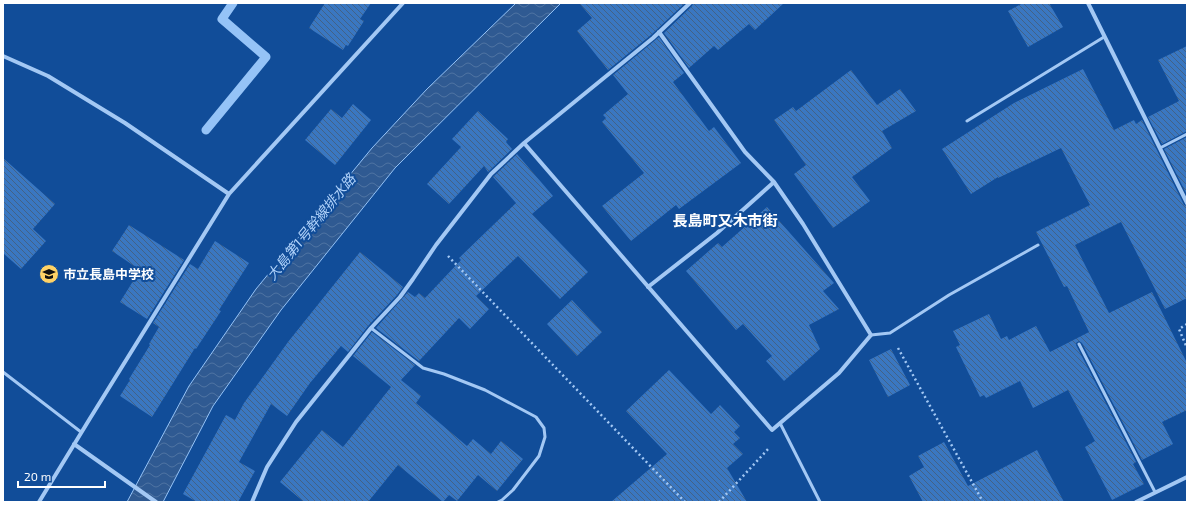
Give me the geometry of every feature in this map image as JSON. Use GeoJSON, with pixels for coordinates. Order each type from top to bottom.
{"type":"FeatureCollection","features":[{"type":"Feature","properties":{"kind":"street"},"geometry":{"type":"LineString","coordinates":[[39,502],[229,194],[403,3]]}},
{"type":"Feature","properties":{"kind":"street"},"geometry":{"type":"LineString","coordinates":[[252,502],[267,467],[296,422],[371,328],[404,291],[436,244],[491,174],[524,143],[658,32],[690,3]]}},
{"type":"Feature","properties":{"kind":"street"},"geometry":{"type":"LineString","coordinates":[[1088,3],[1187,203]]}},
{"type":"Feature","properties":{"kind":"street"},"geometry":{"type":"LineString","coordinates":[[524,143],[772,430],[839,373],[871,335],[803,224],[774,182],[745,152],[658,32]]}},
{"type":"Feature","properties":{"kind":"street"},"geometry":{"type":"LineString","coordinates":[[3,56],[54,80],[125,124],[229,194]]}},
{"type":"Feature","properties":{"kind":"street"},"geometry":{"type":"LineString","coordinates":[[648,287],[717,233],[774,182]]}},
{"type":"Feature","properties":{"kind":"street"},"geometry":{"type":"LineString","coordinates":[[74,444],[156,502]]}},
{"type":"Feature","properties":{"kind":"street"},"geometry":{"type":"LineString","coordinates":[[1136,502],[1187,477]]}},
{"type":"Feature","properties":{"kind":"lane"},"geometry":{"type":"LineString","coordinates":[[967,121],[1104,37]]}},
{"type":"Feature","properties":{"kind":"lane"},"geometry":{"type":"LineString","coordinates":[[1160,148],[1187,134]]}},
{"type":"Feature","properties":{"kind":"lane"},"geometry":{"type":"LineString","coordinates":[[871,335],[890,333],[949,295],[1038,245]]}},
{"type":"Feature","properties":{"kind":"lane"},"geometry":{"type":"LineString","coordinates":[[371,328],[423,368],[444,374],[485,390],[536,417],[544,428],[545,437],[539,456],[513,490],[498,502]]}},
{"type":"Feature","properties":{"kind":"lane"},"geometry":{"type":"LineString","coordinates":[[1079,344],[1155,492]]}},
{"type":"Feature","properties":{"kind":"lane"},"geometry":{"type":"LineString","coordinates":[[3,372],[81,432]]}},
{"type":"Feature","properties":{"kind":"lane"},"geometry":{"type":"LineString","coordinates":[[780,423],[820,502]]}},
{"type":"Feature","properties":{"kind":"path"},"geometry":{"type":"LineString","coordinates":[[436,244],[685,502]]}},
{"type":"Feature","properties":{"kind":"path"},"geometry":{"type":"LineString","coordinates":[[1187,324],[1179,329],[1187,348]]}},
{"type":"Feature","properties":{"kind":"path"},"geometry":{"type":"LineString","coordinates":[[890,333],[983,502]]}},
{"type":"Feature","properties":{"kind":"path"},"geometry":{"type":"LineString","coordinates":[[719,502],[774,442],[772,430]]}},
{"type":"Feature","properties":{"kind":"water","name":"大島第1号幹線排水路"},"geometry":{"type":"Polygon","coordinates":[[[516,3],[561,3],[395,168],[281,310],[213,406],[163,502],[127,502],[189,386],[256,289],[372,148],[427,89],[516,3]]]}},
{"type":"Feature","properties":{"kind":"building"},"geometry":{"type":"Polygon","coordinates":[[[325,3],[371,3],[360,19],[364,21],[348,46],[346,45],[343,50],[309,28],[325,3]]]}},
{"type":"Feature","properties":{"kind":"building"},"geometry":{"type":"Polygon","coordinates":[[[579,3],[685,3],[651,35],[608,70],[577,31],[592,18],[579,3]]]}},
{"type":"Feature","properties":{"kind":"building"},"geometry":{"type":"Polygon","coordinates":[[[693,3],[784,3],[755,30],[749,24],[718,50],[714,46],[689,68],[664,33],[692,6],[693,3]]]}},
{"type":"Feature","properties":{"kind":"building"},"geometry":{"type":"Polygon","coordinates":[[[1023,3],[1049,3],[1063,27],[1028,47],[1008,11],[1023,3]]]}},
{"type":"Feature","properties":{"kind":"building"},"geometry":{"type":"Polygon","coordinates":[[[659,37],[684,73],[673,82],[709,131],[714,127],[741,163],[679,209],[676,205],[631,241],[602,206],[644,173],[602,122],[606,118],[603,115],[628,94],[613,75],[659,37]]]}},
{"type":"Feature","properties":{"kind":"building"},"geometry":{"type":"Polygon","coordinates":[[[1187,46],[1187,131],[1162,144],[1148,117],[1179,101],[1158,60],[1187,46]]]}},
{"type":"Feature","properties":{"kind":"building"},"geometry":{"type":"Polygon","coordinates":[[[1083,69],[1114,130],[1134,120],[1136,124],[1142,120],[1184,205],[1187,206],[1187,298],[1165,309],[1121,222],[1075,245],[1109,313],[1152,292],[1187,363],[1187,410],[1162,422],[1173,444],[1142,460],[1082,343],[1079,341],[1076,343],[1136,462],[1133,464],[1144,484],[1112,500],[1085,447],[1095,441],[1068,390],[1033,408],[1020,381],[986,398],[984,395],[980,397],[956,347],[960,345],[953,331],[989,314],[1001,339],[1007,336],[1009,340],[1036,326],[1050,352],[1089,332],[1067,286],[1064,287],[1036,232],[1090,205],[1061,148],[998,177],[971,194],[942,149],[1014,103],[1083,69]]]}},
{"type":"Feature","properties":{"kind":"building"},"geometry":{"type":"Polygon","coordinates":[[[851,70],[877,105],[900,89],[916,111],[882,131],[892,148],[852,177],[870,201],[833,228],[794,174],[806,165],[774,120],[793,107],[796,111],[851,70]]]}},
{"type":"Feature","properties":{"kind":"building"},"geometry":{"type":"Polygon","coordinates":[[[353,104],[371,120],[335,165],[305,140],[331,109],[342,118],[353,104]]]}},
{"type":"Feature","properties":{"kind":"building"},"geometry":{"type":"Polygon","coordinates":[[[478,111],[508,139],[506,142],[512,149],[488,172],[484,166],[449,204],[427,184],[461,147],[452,139],[478,111]]]}},
{"type":"Feature","properties":{"kind":"building"},"geometry":{"type":"Polygon","coordinates":[[[1187,137],[1187,195],[1164,149],[1187,137]]]}},
{"type":"Feature","properties":{"kind":"building"},"geometry":{"type":"Polygon","coordinates":[[[517,154],[553,196],[532,214],[588,272],[560,299],[518,256],[476,296],[489,309],[470,329],[459,318],[419,361],[376,328],[408,292],[415,297],[419,293],[425,298],[461,260],[459,258],[516,203],[493,177],[517,154]]]}},
{"type":"Feature","properties":{"kind":"building"},"geometry":{"type":"Polygon","coordinates":[[[3,158],[55,204],[33,229],[46,241],[21,269],[3,253],[3,158]]]}},
{"type":"Feature","properties":{"kind":"building"},"geometry":{"type":"Polygon","coordinates":[[[767,207],[834,283],[823,291],[839,309],[809,325],[820,349],[784,381],[766,361],[772,356],[743,324],[736,330],[686,271],[718,243],[722,247],[767,207]]]}},
{"type":"Feature","properties":{"kind":"building"},"geometry":{"type":"Polygon","coordinates":[[[129,225],[184,260],[147,319],[120,302],[140,270],[112,251],[129,225]]]}},
{"type":"Feature","properties":{"kind":"building"},"geometry":{"type":"Polygon","coordinates":[[[215,241],[249,263],[219,310],[221,311],[196,349],[195,348],[152,417],[120,396],[159,327],[153,323],[190,264],[198,269],[215,241]]]}},
{"type":"Feature","properties":{"kind":"building"},"geometry":{"type":"Polygon","coordinates":[[[360,252],[403,287],[368,326],[348,352],[341,346],[310,383],[287,416],[271,404],[239,462],[255,471],[238,502],[197,502],[183,494],[226,415],[235,420],[244,403],[288,342],[360,252]]]}},
{"type":"Feature","properties":{"kind":"building"},"geometry":{"type":"Polygon","coordinates":[[[572,300],[602,332],[577,356],[547,324],[572,300]]]}},
{"type":"Feature","properties":{"kind":"building"},"geometry":{"type":"Polygon","coordinates":[[[372,332],[415,365],[401,380],[421,396],[416,403],[467,446],[473,439],[491,454],[501,441],[523,459],[497,491],[478,475],[457,501],[449,495],[443,502],[398,465],[368,502],[304,502],[280,482],[322,430],[343,447],[391,387],[353,356],[372,332]]]}},
{"type":"Feature","properties":{"kind":"building"},"geometry":{"type":"Polygon","coordinates":[[[891,349],[910,385],[888,397],[869,360],[891,349]]]}},
{"type":"Feature","properties":{"kind":"building"},"geometry":{"type":"Polygon","coordinates":[[[669,370],[711,414],[720,405],[740,426],[734,432],[740,438],[733,444],[743,454],[727,468],[747,502],[611,502],[667,454],[626,411],[669,370]]]}},
{"type":"Feature","properties":{"kind":"building"},"geometry":{"type":"Polygon","coordinates":[[[944,442],[968,486],[1037,450],[1064,502],[923,502],[909,476],[924,467],[918,456],[944,442]]]}},
{"type":"Feature","properties":{"kind":"waterway"},"geometry":{"type":"LineString","coordinates":[[206,130],[266,57],[222,19],[233,3]]}},
{"type":"Feature","properties":{"kind":"place","name":"市立長島中学校"},"geometry":{"type":"Point","coordinates":[49,274]}},
{"type":"Feature","properties":{"kind":"district","name":"長島町又木市街"},"geometry":{"type":"Point","coordinates":[725,221]}}]}
